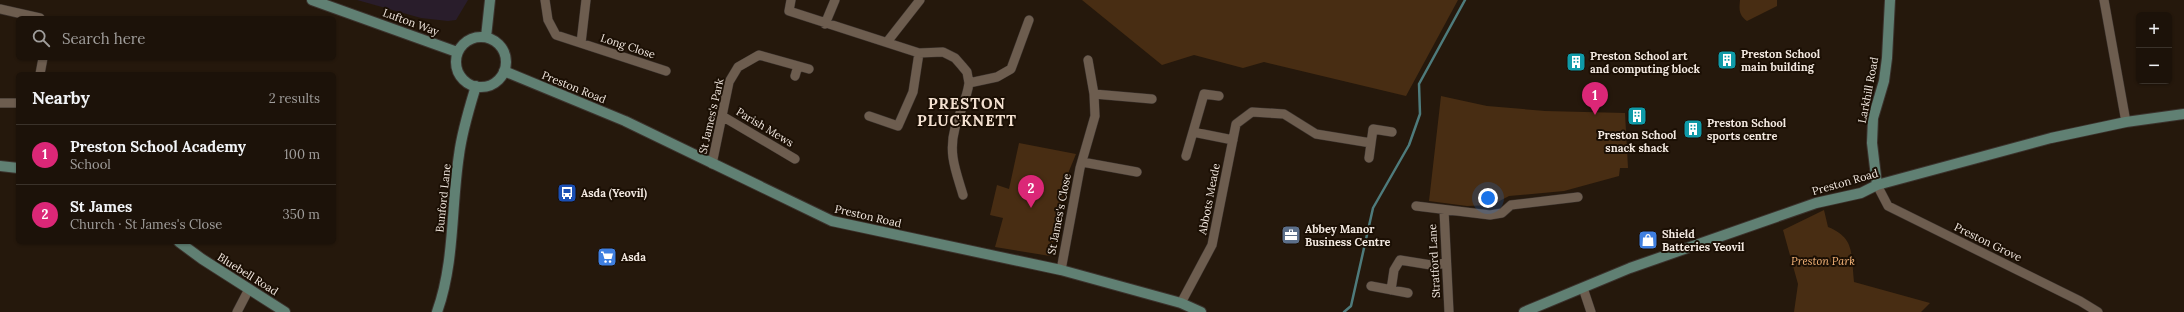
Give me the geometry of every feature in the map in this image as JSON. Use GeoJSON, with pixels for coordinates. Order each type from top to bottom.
{"type":"FeatureCollection","features":[{"type":"Feature","properties":{"kind":"street","name":"Lufton Way"},"geometry":{"type":"LineString","coordinates":[[312,0],[457,52]]}},
{"type":"Feature","properties":{"kind":"street"},"geometry":{"type":"LineString","coordinates":[[486,37],[490,0]]}},
{"type":"Feature","properties":{"kind":"street","name":"Long Close"},"geometry":{"type":"LineString","coordinates":[[545,0],[548,20],[556,35],[666,71]]}},
{"type":"Feature","properties":{"kind":"street"},"geometry":{"type":"LineString","coordinates":[[582,43],[586,0]]}},
{"type":"Feature","properties":{"kind":"street"},"geometry":{"type":"LineString","coordinates":[[791,0],[788,12],[888,42],[919,53],[943,52],[955,58],[967,72],[969,83],[968,93],[955,128],[952,148],[952,162],[963,195]]}},
{"type":"Feature","properties":{"kind":"street"},"geometry":{"type":"LineString","coordinates":[[825,24],[835,0]]}},
{"type":"Feature","properties":{"kind":"street"},"geometry":{"type":"LineString","coordinates":[[888,42],[920,0]]}},
{"type":"Feature","properties":{"kind":"street","name":"Larkhill Road"},"geometry":{"type":"LineString","coordinates":[[1877,185],[1872,143],[1874,118],[1884,81],[1887,58],[1890,0]]}},
{"type":"Feature","properties":{"kind":"street"},"geometry":{"type":"LineString","coordinates":[[2104,0],[2126,122]]}},
{"type":"Feature","properties":{"kind":"street"},"geometry":{"type":"LineString","coordinates":[[0,9],[31,16]]}},
{"type":"Feature","properties":{"kind":"street"},"geometry":{"type":"LineString","coordinates":[[969,83],[998,77],[1011,69],[1029,20]]}},
{"type":"Feature","properties":{"kind":"street"},"geometry":{"type":"LineString","coordinates":[[477,36],[486,37],[499,44],[503,50],[506,57],[504,71],[496,82],[483,87],[468,83],[458,72],[456,65],[457,52],[469,39],[477,36]]}},
{"type":"Feature","properties":{"kind":"street"},"geometry":{"type":"LineString","coordinates":[[869,116],[898,126],[913,92],[919,53]]}},
{"type":"Feature","properties":{"kind":"street","name":"St James's Park"},"geometry":{"type":"LineString","coordinates":[[712,164],[729,82],[738,67],[759,55],[809,70]]}},
{"type":"Feature","properties":{"kind":"street"},"geometry":{"type":"LineString","coordinates":[[40,72],[43,60]]}},
{"type":"Feature","properties":{"kind":"street","name":"St James's Close"},"geometry":{"type":"LineString","coordinates":[[1061,270],[1082,162],[1095,116],[1094,94],[1088,60]]}},
{"type":"Feature","properties":{"kind":"street"},"geometry":{"type":"LineString","coordinates":[[796,76],[798,66]]}},
{"type":"Feature","properties":{"kind":"street","name":"Preston Road"},"geometry":{"type":"LineString","coordinates":[[504,71],[625,120],[712,164],[832,221],[1061,270],[1181,303],[1201,312]]}},
{"type":"Feature","properties":{"kind":"street","name":"Bunford Lane"},"geometry":{"type":"LineString","coordinates":[[437,312],[447,275],[459,155],[464,125],[476,86]]}},
{"type":"Feature","properties":{"kind":"street"},"geometry":{"type":"LineString","coordinates":[[1094,94],[1152,99]]}},
{"type":"Feature","properties":{"kind":"street"},"geometry":{"type":"LineString","coordinates":[[1186,156],[1204,94],[1219,96]]}},
{"type":"Feature","properties":{"kind":"street"},"geometry":{"type":"LineString","coordinates":[[0,103],[16,103]]}},
{"type":"Feature","properties":{"kind":"street","name":"Abbots Meade"},"geometry":{"type":"LineString","coordinates":[[1181,303],[1212,245],[1236,124],[1252,112],[1284,114],[1316,134],[1371,143]]}},
{"type":"Feature","properties":{"kind":"street","name":"Preston Road"},"geometry":{"type":"LineString","coordinates":[[1524,312],[1630,268],[1816,203],[1861,192],[1877,185],[2051,138],[2126,122],[2184,114]]}},
{"type":"Feature","properties":{"kind":"street","name":"Parish Mews"},"geometry":{"type":"LineString","coordinates":[[722,116],[795,159]]}},
{"type":"Feature","properties":{"kind":"street"},"geometry":{"type":"LineString","coordinates":[[1369,158],[1373,130],[1392,132]]}},
{"type":"Feature","properties":{"kind":"street"},"geometry":{"type":"LineString","coordinates":[[1193,132],[1233,140]]}},
{"type":"Feature","properties":{"kind":"street","name":"St James's Close"},"geometry":{"type":"LineString","coordinates":[[1082,162],[1137,172]]}},
{"type":"Feature","properties":{"kind":"street"},"geometry":{"type":"LineString","coordinates":[[0,166],[16,168]]}},
{"type":"Feature","properties":{"kind":"street","name":"Preston Grove"},"geometry":{"type":"LineString","coordinates":[[1877,185],[1888,206],[2080,301],[2098,312]]}},
{"type":"Feature","properties":{"kind":"street"},"geometry":{"type":"LineString","coordinates":[[1416,206],[1490,215],[1502,214],[1511,205],[1578,197]]}},
{"type":"Feature","properties":{"kind":"street","name":"Stratford Lane"},"geometry":{"type":"LineString","coordinates":[[1444,210],[1449,312]]}},
{"type":"Feature","properties":{"kind":"street","name":"Bluebell Road"},"geometry":{"type":"LineString","coordinates":[[182,244],[202,259],[285,312]]}},
{"type":"Feature","properties":{"kind":"street"},"geometry":{"type":"LineString","coordinates":[[1391,290],[1394,270],[1400,260],[1431,264],[1446,263]]}},
{"type":"Feature","properties":{"kind":"street"},"geometry":{"type":"LineString","coordinates":[[1371,286],[1408,293]]}},
{"type":"Feature","properties":{"kind":"street"},"geometry":{"type":"LineString","coordinates":[[1583,288],[1591,312]]}},
{"type":"Feature","properties":{"kind":"street"},"geometry":{"type":"LineString","coordinates":[[237,312],[249,289]]}},
{"type":"Feature","properties":{"kind":"shaded area"},"geometry":{"type":"Polygon","coordinates":[[[357,0],[468,0],[456,20],[448,21],[421,18],[357,0]]]}},
{"type":"Feature","properties":{"kind":"green space"},"geometry":{"type":"Polygon","coordinates":[[[1082,0],[1458,0],[1406,96],[1264,62],[1243,68],[1194,55],[1162,65],[1082,0]]]}},
{"type":"Feature","properties":{"kind":"green space"},"geometry":{"type":"Polygon","coordinates":[[[1740,0],[1777,0],[1777,6],[1747,21],[1742,17],[1740,12],[1740,0]]]}},
{"type":"Feature","properties":{"kind":"green space"},"geometry":{"type":"Polygon","coordinates":[[[1441,96],[1487,106],[1545,111],[1625,113],[1628,168],[1620,168],[1619,176],[1564,191],[1509,196],[1492,205],[1467,206],[1429,201],[1441,96]]]}},
{"type":"Feature","properties":{"kind":"green space"},"geometry":{"type":"Polygon","coordinates":[[[1019,143],[1076,154],[1069,171],[1050,256],[995,247],[1003,218],[990,215],[997,185],[1009,189],[1019,143]]]}},
{"type":"Feature","properties":{"kind":"green space","name":"Preston Park"},"geometry":{"type":"Polygon","coordinates":[[[1824,210],[1828,227],[1837,231],[1848,242],[1852,256],[1854,282],[1930,303],[1921,312],[1794,312],[1798,284],[1783,230],[1824,210]]]}},
{"type":"Feature","properties":{"kind":"waterway"},"geometry":{"type":"LineString","coordinates":[[1344,312],[1351,306],[1373,208],[1409,145],[1420,114],[1419,84],[1465,0]]}},
{"type":"Feature","properties":{"kind":"place","name":"Preston School main building"},"geometry":{"type":"Point","coordinates":[1727,60]}},
{"type":"Feature","properties":{"kind":"place","name":"Preston School art and computing block"},"geometry":{"type":"Point","coordinates":[1576,62]}},
{"type":"Feature","properties":{"kind":"place","name":"Preston School Academy"},"geometry":{"type":"Point","coordinates":[1595,115]}},
{"type":"Feature","properties":{"kind":"place","name":"Preston School snack shack"},"geometry":{"type":"Point","coordinates":[1637,116]}},
{"type":"Feature","properties":{"kind":"place","name":"Preston School sports centre"},"geometry":{"type":"Point","coordinates":[1693,129]}},
{"type":"Feature","properties":{"kind":"place","name":"Asda (Yeovil)"},"geometry":{"type":"Point","coordinates":[567,193]}},
{"type":"Feature","properties":{"kind":"place","name":"St James"},"geometry":{"type":"Point","coordinates":[1031,208]}},
{"type":"Feature","properties":{"kind":"place","name":"Abbey Manor Business Centre"},"geometry":{"type":"Point","coordinates":[1291,235]}},
{"type":"Feature","properties":{"kind":"place","name":"Shield Batteries Yeovil"},"geometry":{"type":"Point","coordinates":[1648,240]}},
{"type":"Feature","properties":{"kind":"place","name":"Asda"},"geometry":{"type":"Point","coordinates":[607,257]}},
{"type":"Feature","properties":{"kind":"district","name":"PRESTON PLUCKNETT"},"geometry":{"type":"Point","coordinates":[967,112]}}]}
